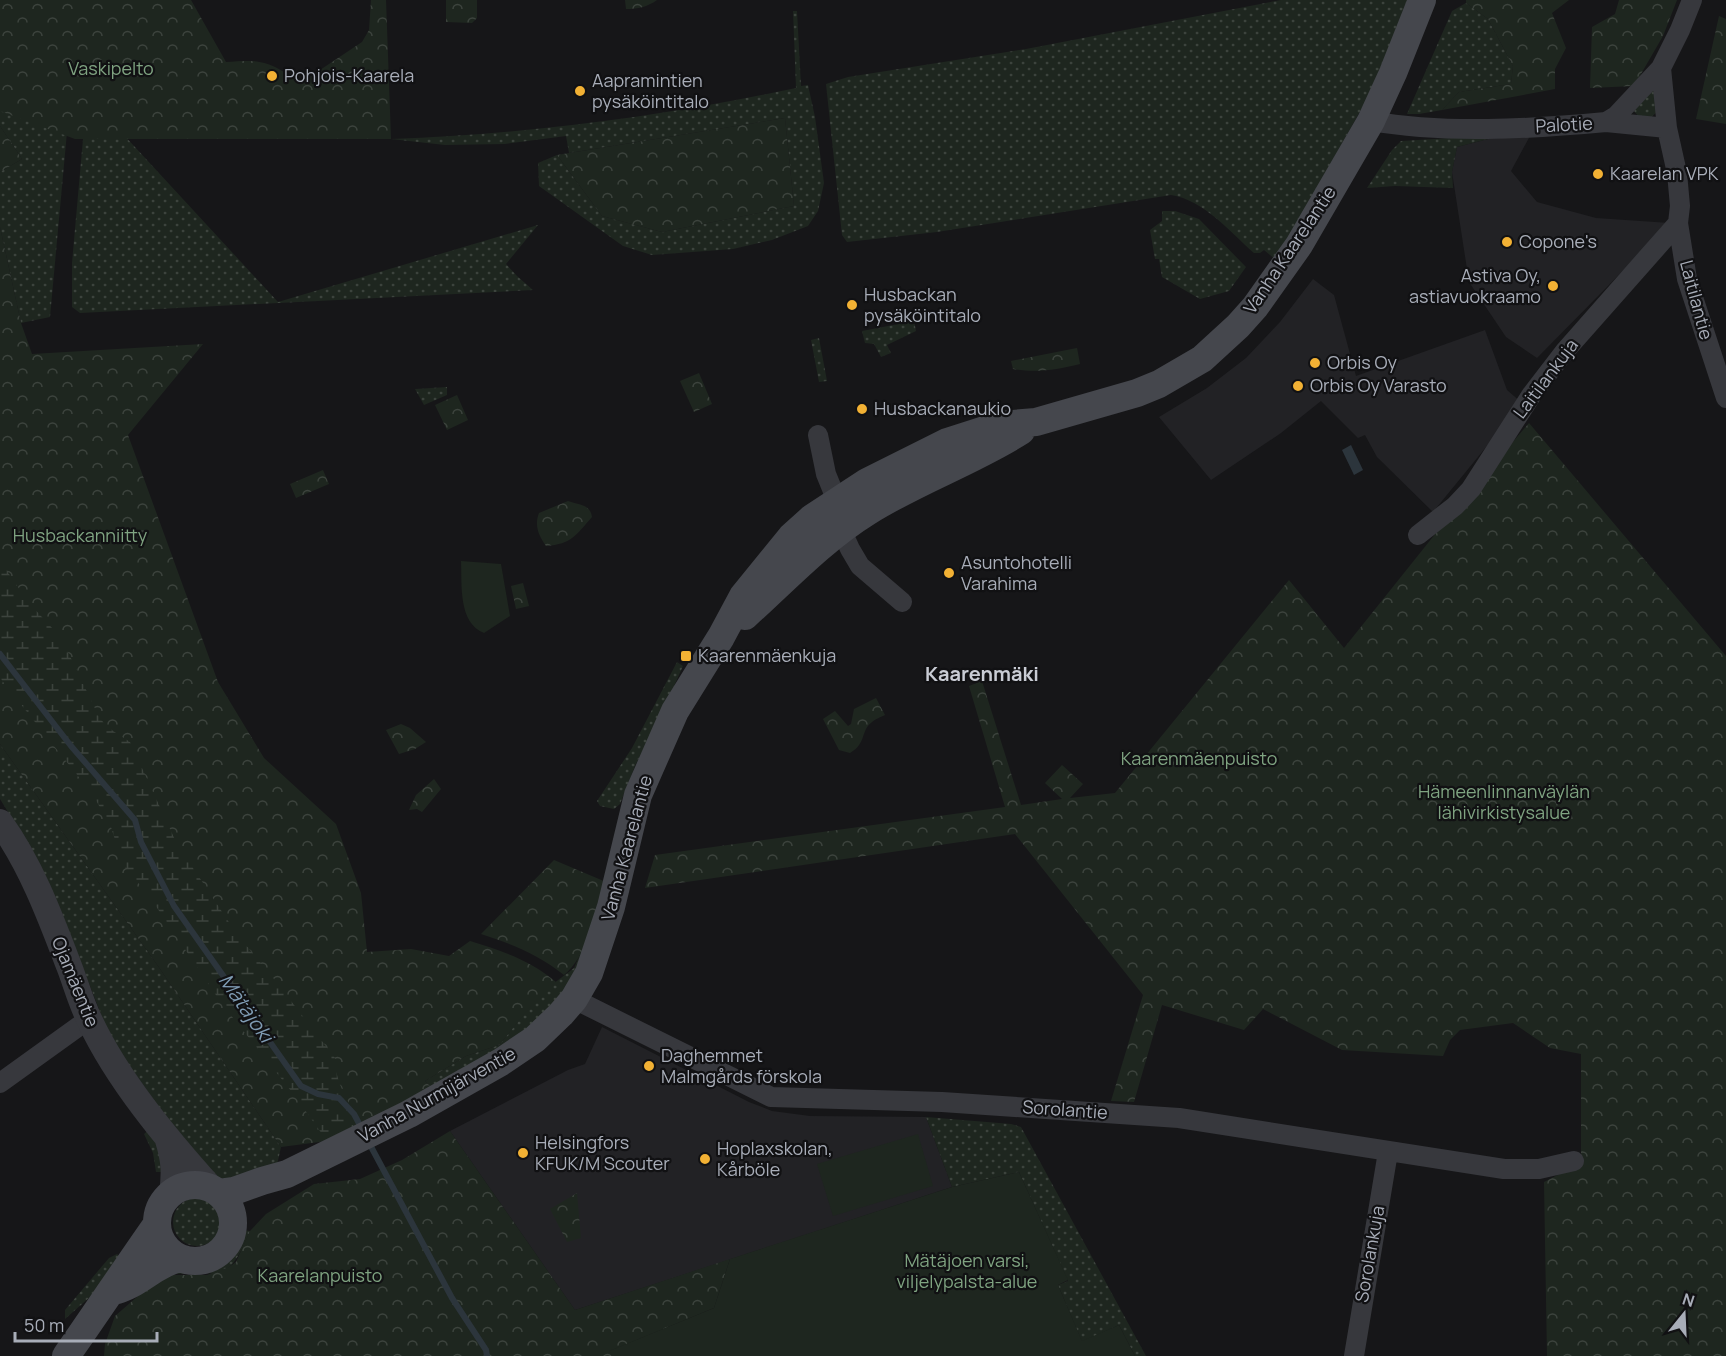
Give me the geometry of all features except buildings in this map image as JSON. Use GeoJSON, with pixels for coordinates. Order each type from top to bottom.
{"type":"FeatureCollection","features":[{"type":"Feature","properties":{"kind":"main road","name":"Vanha Kaarelantie"},"geometry":{"type":"LineString","coordinates":[[574,999],[589,973],[606,928],[632,817],[648,769],[675,711],[721,637],[743,596],[791,537],[812,518],[867,482],[948,442],[1000,425],[1036,422],[1126,397],[1159,384],[1202,359],[1255,307],[1326,200],[1371,121],[1422,0]]}},
{"type":"Feature","properties":{"kind":"main road","name":"Vanha Kaarelantie"},"geometry":{"type":"LineString","coordinates":[[721,637],[841,529],[880,504],[1000,444],[1036,422]]}},
{"type":"Feature","properties":{"kind":"main road","name":"Vanha Nurmijärventie"},"geometry":{"type":"LineString","coordinates":[[215,1190],[234,1191],[287,1174],[409,1114],[501,1062],[535,1039],[574,999]]}},
{"type":"Feature","properties":{"kind":"main road","name":"Vanha Nurmijärventie"},"geometry":{"type":"LineString","coordinates":[[234,1224],[269,1194],[287,1174]]}},
{"type":"Feature","properties":{"kind":"main road"},"geometry":{"type":"LineString","coordinates":[[190,1185],[215,1190],[227,1202],[232,1212],[234,1224],[232,1235],[220,1252],[201,1260],[180,1257],[166,1247],[159,1233],[157,1224],[160,1207],[172,1193],[190,1185]]}},
{"type":"Feature","properties":{"kind":"main road"},"geometry":{"type":"LineString","coordinates":[[66,1356],[157,1224]]}},
{"type":"Feature","properties":{"kind":"main road"},"geometry":{"type":"LineString","coordinates":[[111,1292],[124,1289],[163,1264],[180,1257]]}},
{"type":"Feature","properties":{"kind":"street","name":"Palotie"},"geometry":{"type":"LineString","coordinates":[[1371,121],[1396,125],[1491,128],[1606,122],[1616,116],[1661,68],[1692,0]]}},
{"type":"Feature","properties":{"kind":"street","name":"Laitilantie"},"geometry":{"type":"LineString","coordinates":[[1661,68],[1667,128],[1677,173],[1680,206],[1678,223],[1687,279],[1716,338],[1726,398]]}},
{"type":"Feature","properties":{"kind":"street"},"geometry":{"type":"LineString","coordinates":[[1606,122],[1667,128]]}},
{"type":"Feature","properties":{"kind":"street","name":"Laitilankuja"},"geometry":{"type":"LineString","coordinates":[[1418,535],[1455,506],[1471,489],[1532,394],[1565,351],[1678,223]]}},
{"type":"Feature","properties":{"kind":"street"},"geometry":{"type":"LineString","coordinates":[[818,435],[826,474],[837,501],[841,529],[860,566],[902,603]]}},
{"type":"Feature","properties":{"kind":"street","name":"Ojamäentie"},"geometry":{"type":"LineString","coordinates":[[0,822],[11,837],[40,893],[88,1019],[107,1055],[166,1134],[215,1190]]}},
{"type":"Feature","properties":{"kind":"street","name":"Sorolantie"},"geometry":{"type":"LineString","coordinates":[[574,999],[771,1097],[942,1102],[1179,1118],[1504,1169],[1539,1169],[1574,1161]]}},
{"type":"Feature","properties":{"kind":"street"},"geometry":{"type":"LineString","coordinates":[[0,1083],[88,1019]]}},
{"type":"Feature","properties":{"kind":"street","name":"Ojamäentie"},"geometry":{"type":"LineString","coordinates":[[166,1134],[173,1156],[172,1193]]}},
{"type":"Feature","properties":{"kind":"street","name":"Sorolankuja"},"geometry":{"type":"LineString","coordinates":[[1354,1356],[1388,1152]]}},
{"type":"Feature","properties":{"kind":"shaded area"},"geometry":{"type":"Polygon","coordinates":[[[1530,136],[1511,171],[1537,202],[1596,218],[1670,223],[1537,358],[1506,337],[1469,282],[1452,172],[1457,147],[1488,139],[1530,136]]]}},
{"type":"Feature","properties":{"kind":"shaded area"},"geometry":{"type":"Polygon","coordinates":[[[1313,279],[1334,295],[1356,376],[1485,330],[1507,390],[1522,403],[1433,512],[1377,457],[1365,435],[1358,438],[1321,401],[1281,433],[1211,480],[1159,417],[1207,388],[1246,358],[1280,322],[1313,279]]]}},
{"type":"Feature","properties":{"kind":"shaded area"},"geometry":{"type":"Polygon","coordinates":[[[1351,445],[1363,470],[1354,475],[1342,450],[1351,445]]]}},
{"type":"Feature","properties":{"kind":"shaded area","name":"Hoplaxskolan, Kårböle"},"geometry":{"type":"Polygon","coordinates":[[[602,1027],[749,1102],[772,1111],[810,1116],[926,1117],[952,1187],[575,1310],[450,1131],[568,1070],[585,1064],[602,1027]]]}},
{"type":"Feature","properties":{"kind":"green space","name":"Vaskipelto"},"geometry":{"type":"Polygon","coordinates":[[[0,0],[191,0],[226,62],[257,61],[272,65],[298,81],[305,80],[362,42],[369,30],[371,0],[386,0],[391,139],[75,139],[0,111],[0,0]]]}},
{"type":"Feature","properties":{"kind":"green space"},"geometry":{"type":"Polygon","coordinates":[[[446,0],[477,0],[477,18],[472,23],[446,22],[446,0]]]}},
{"type":"Feature","properties":{"kind":"green space"},"geometry":{"type":"Polygon","coordinates":[[[625,0],[657,0],[642,7],[626,9],[625,0]]]}},
{"type":"Feature","properties":{"kind":"green space"},"geometry":{"type":"Polygon","coordinates":[[[1281,0],[1409,0],[1383,71],[1276,260],[1264,250],[1254,253],[1195,203],[1171,195],[937,232],[847,242],[842,235],[826,84],[848,77],[1026,49],[1281,0]]]}},
{"type":"Feature","properties":{"kind":"green space"},"geometry":{"type":"Polygon","coordinates":[[[1466,0],[1569,0],[1552,13],[1566,48],[1555,69],[1555,89],[1442,110],[1459,92],[1511,84],[1513,66],[1488,19],[1466,3],[1466,0]]]}},
{"type":"Feature","properties":{"kind":"green space"},"geometry":{"type":"Polygon","coordinates":[[[1619,0],[1677,0],[1663,36],[1634,86],[1590,88],[1592,27],[1615,14],[1619,0]]]}},
{"type":"Feature","properties":{"kind":"green space"},"geometry":{"type":"Polygon","coordinates":[[[1466,3],[1488,19],[1513,66],[1511,84],[1459,92],[1442,110],[1407,114],[1452,11],[1466,3]]]}},
{"type":"Feature","properties":{"kind":"green space"},"geometry":{"type":"Polygon","coordinates":[[[793,11],[797,11],[801,86],[808,85],[824,183],[818,211],[808,226],[772,240],[733,249],[652,255],[623,246],[539,186],[538,163],[557,155],[602,216],[662,232],[794,206],[785,118],[569,153],[566,136],[505,144],[445,145],[391,139],[493,133],[644,116],[796,88],[793,11]]]}},
{"type":"Feature","properties":{"kind":"green space"},"geometry":{"type":"Polygon","coordinates":[[[1719,16],[1726,19],[1726,124],[1696,119],[1719,16]]]}},
{"type":"Feature","properties":{"kind":"green space"},"geometry":{"type":"Polygon","coordinates":[[[1655,81],[1657,112],[1649,119],[1639,117],[1634,111],[1655,81]]]}},
{"type":"Feature","properties":{"kind":"green space"},"geometry":{"type":"Polygon","coordinates":[[[0,91],[67,132],[50,317],[21,323],[0,227],[0,172],[22,159],[0,126],[0,91]]]}},
{"type":"Feature","properties":{"kind":"green space"},"geometry":{"type":"Polygon","coordinates":[[[785,118],[794,206],[662,232],[602,216],[557,155],[785,118]]]}},
{"type":"Feature","properties":{"kind":"green space"},"geometry":{"type":"Polygon","coordinates":[[[0,126],[22,159],[0,172],[0,126]]]}},
{"type":"Feature","properties":{"kind":"green space"},"geometry":{"type":"Polygon","coordinates":[[[122,133],[278,302],[538,225],[506,264],[533,290],[80,313],[72,307],[72,263],[83,139],[122,133]]]}},
{"type":"Feature","properties":{"kind":"green space"},"geometry":{"type":"Polygon","coordinates":[[[1484,136],[1488,139],[1457,147],[1452,172],[1453,188],[1395,186],[1367,188],[1392,150],[1401,141],[1484,136]]]}},
{"type":"Feature","properties":{"kind":"green space"},"geometry":{"type":"Polygon","coordinates":[[[1162,211],[1175,211],[1199,219],[1246,267],[1229,291],[1200,299],[1162,277],[1159,259],[1155,259],[1150,230],[1162,221],[1162,211]]]}},
{"type":"Feature","properties":{"kind":"green space","name":"Husbackanniitty"},"geometry":{"type":"Polygon","coordinates":[[[0,227],[21,323],[32,354],[203,344],[128,435],[218,682],[264,758],[336,824],[361,893],[367,952],[411,949],[449,956],[470,941],[526,962],[556,982],[541,994],[499,1045],[466,1056],[425,1081],[433,1089],[327,1141],[281,1147],[158,966],[0,744],[0,227]]]}},
{"type":"Feature","properties":{"kind":"green space"},"geometry":{"type":"Polygon","coordinates":[[[914,321],[916,331],[887,345],[891,353],[881,357],[874,344],[865,343],[862,331],[914,321]]]}},
{"type":"Feature","properties":{"kind":"green space"},"geometry":{"type":"Polygon","coordinates":[[[819,338],[827,381],[819,382],[811,340],[819,338]]]}},
{"type":"Feature","properties":{"kind":"green space"},"geometry":{"type":"Polygon","coordinates":[[[1077,348],[1080,364],[1046,370],[1013,369],[1011,361],[1077,348]]]}},
{"type":"Feature","properties":{"kind":"green space"},"geometry":{"type":"Polygon","coordinates":[[[699,373],[712,404],[694,412],[680,381],[699,373]]]}},
{"type":"Feature","properties":{"kind":"green space"},"geometry":{"type":"Polygon","coordinates":[[[447,387],[447,395],[424,405],[415,389],[447,387]]]}},
{"type":"Feature","properties":{"kind":"green space"},"geometry":{"type":"Polygon","coordinates":[[[457,395],[468,420],[447,430],[435,405],[457,395]]]}},
{"type":"Feature","properties":{"kind":"green space","name":"Hämeenlinnanväylän lähivirkistysalue"},"geometry":{"type":"Polygon","coordinates":[[[1529,423],[1726,656],[1726,1356],[1547,1356],[1544,1182],[1581,1163],[1581,1054],[1550,1048],[1513,1023],[1460,1030],[1450,1040],[1443,1056],[1342,1050],[1263,1009],[1244,1030],[1162,1005],[1134,1102],[1111,1101],[1143,995],[1015,834],[645,888],[655,855],[1005,807],[969,686],[982,681],[1021,805],[1062,799],[1045,783],[1062,765],[1083,784],[1070,798],[1115,793],[1289,580],[1344,648],[1444,523],[1529,423]]]}},
{"type":"Feature","properties":{"kind":"green space"},"geometry":{"type":"Polygon","coordinates":[[[323,470],[329,484],[296,498],[290,484],[323,470]]]}},
{"type":"Feature","properties":{"kind":"green space"},"geometry":{"type":"Polygon","coordinates":[[[568,501],[586,507],[592,517],[568,541],[546,546],[538,531],[539,513],[568,501]]]}},
{"type":"Feature","properties":{"kind":"green space"},"geometry":{"type":"Polygon","coordinates":[[[0,561],[29,603],[53,629],[68,652],[100,719],[130,742],[176,842],[236,933],[335,1058],[340,1085],[362,1124],[327,1141],[295,1096],[222,1004],[147,893],[123,865],[111,827],[93,795],[0,678],[0,561]]]}},
{"type":"Feature","properties":{"kind":"green space"},"geometry":{"type":"Polygon","coordinates":[[[461,561],[501,564],[510,616],[484,633],[470,621],[466,612],[463,602],[461,561]]]}},
{"type":"Feature","properties":{"kind":"green space"},"geometry":{"type":"Polygon","coordinates":[[[523,583],[529,606],[516,609],[511,586],[523,583]]]}},
{"type":"Feature","properties":{"kind":"green space"},"geometry":{"type":"Polygon","coordinates":[[[677,662],[683,666],[635,766],[620,804],[614,809],[600,806],[597,801],[632,748],[677,662]]]}},
{"type":"Feature","properties":{"kind":"green space"},"geometry":{"type":"Polygon","coordinates":[[[876,698],[885,715],[868,726],[859,745],[850,753],[839,750],[823,719],[835,711],[848,726],[851,724],[854,709],[876,698]]]}},
{"type":"Feature","properties":{"kind":"green space"},"geometry":{"type":"Polygon","coordinates":[[[401,724],[410,728],[426,742],[415,749],[399,754],[386,730],[401,724]]]}},
{"type":"Feature","properties":{"kind":"green space"},"geometry":{"type":"Polygon","coordinates":[[[0,744],[158,966],[281,1147],[277,1165],[222,1180],[203,1169],[118,1050],[104,1022],[61,911],[24,838],[0,799],[0,744]]]}},
{"type":"Feature","properties":{"kind":"green space"},"geometry":{"type":"Polygon","coordinates":[[[434,779],[441,789],[422,812],[417,809],[409,810],[416,795],[434,779]]]}},
{"type":"Feature","properties":{"kind":"green space"},"geometry":{"type":"Polygon","coordinates":[[[554,860],[606,882],[596,919],[585,945],[572,967],[564,975],[525,951],[481,934],[554,860]]]}},
{"type":"Feature","properties":{"kind":"green space"},"geometry":{"type":"Polygon","coordinates":[[[599,911],[578,972],[550,1009],[513,1040],[433,1089],[425,1081],[466,1056],[499,1045],[541,993],[574,968],[599,911]]]}},
{"type":"Feature","properties":{"kind":"green space"},"geometry":{"type":"Polygon","coordinates":[[[926,1117],[1011,1124],[1021,1127],[1146,1356],[1135,1356],[1119,1325],[1082,1342],[1058,1285],[1068,1281],[1019,1172],[952,1187],[926,1117]]]}},
{"type":"Feature","properties":{"kind":"green space"},"geometry":{"type":"Polygon","coordinates":[[[149,1130],[157,1142],[165,1172],[156,1172],[153,1153],[144,1134],[149,1130]]]}},
{"type":"Feature","properties":{"kind":"green space","name":"Kaarelanpuisto"},"geometry":{"type":"Polygon","coordinates":[[[450,1131],[575,1310],[730,1259],[714,1308],[610,1351],[612,1356],[104,1356],[105,1344],[115,1316],[145,1290],[169,1275],[207,1275],[229,1267],[236,1262],[250,1231],[266,1214],[314,1184],[360,1179],[402,1160],[450,1131]]]}},
{"type":"Feature","properties":{"kind":"green space"},"geometry":{"type":"Polygon","coordinates":[[[918,1134],[933,1186],[833,1216],[817,1164],[918,1134]]]}},
{"type":"Feature","properties":{"kind":"green space","name":"Mätäjoen varsi, viljelypalsta-alue"},"geometry":{"type":"Polygon","coordinates":[[[1019,1172],[1068,1280],[1058,1285],[1082,1341],[1119,1325],[1135,1356],[612,1356],[609,1351],[714,1308],[730,1259],[952,1187],[1019,1172]]]}},
{"type":"Feature","properties":{"kind":"green space"},"geometry":{"type":"Polygon","coordinates":[[[577,1193],[581,1238],[567,1242],[550,1209],[577,1193]]]}},
{"type":"Feature","properties":{"kind":"green space"},"geometry":{"type":"Polygon","coordinates":[[[197,1198],[214,1205],[221,1222],[214,1239],[197,1246],[180,1239],[173,1222],[180,1205],[197,1198]]]}},
{"type":"Feature","properties":{"kind":"green space"},"geometry":{"type":"Polygon","coordinates":[[[243,1230],[250,1231],[243,1247],[230,1266],[215,1273],[176,1274],[175,1267],[199,1268],[218,1264],[232,1252],[243,1230]]]}},
{"type":"Feature","properties":{"kind":"green space"},"geometry":{"type":"Polygon","coordinates":[[[117,1254],[122,1258],[98,1290],[65,1319],[65,1310],[109,1258],[117,1254]]]}},
{"type":"Feature","properties":{"kind":"waterway","name":"Mätäjoki"},"geometry":{"type":"LineString","coordinates":[[0,654],[71,746],[135,820],[141,842],[174,906],[301,1086],[318,1094],[339,1098],[354,1114],[362,1129]]}},
{"type":"Feature","properties":{"kind":"waterway","name":"Mätäjoki"},"geometry":{"type":"LineString","coordinates":[[368,1141],[452,1298],[486,1350],[487,1356]]}},
{"type":"Feature","properties":{"kind":"place","name":"Pohjois-Kaarela"},"geometry":{"type":"Point","coordinates":[272,76]}},
{"type":"Feature","properties":{"kind":"place","name":"Aapramintien pysäköintitalo"},"geometry":{"type":"Point","coordinates":[580,91]}},
{"type":"Feature","properties":{"kind":"place","name":"Kaarelan VPK"},"geometry":{"type":"Point","coordinates":[1598,174]}},
{"type":"Feature","properties":{"kind":"place","name":"Copone's"},"geometry":{"type":"Point","coordinates":[1507,242]}},
{"type":"Feature","properties":{"kind":"place","name":"Astiva Oy, astiavuokraamo"},"geometry":{"type":"Point","coordinates":[1553,286]}},
{"type":"Feature","properties":{"kind":"place","name":"Husbackan pysäköintitalo"},"geometry":{"type":"Point","coordinates":[852,305]}},
{"type":"Feature","properties":{"kind":"place","name":"Orbis Oy"},"geometry":{"type":"Point","coordinates":[1315,363]}},
{"type":"Feature","properties":{"kind":"place","name":"Orbis Oy Varasto"},"geometry":{"type":"Point","coordinates":[1298,386]}},
{"type":"Feature","properties":{"kind":"place","name":"Husbackanaukio"},"geometry":{"type":"Point","coordinates":[862,409]}},
{"type":"Feature","properties":{"kind":"place","name":"Asuntohotelli Varahima"},"geometry":{"type":"Point","coordinates":[949,573]}},
{"type":"Feature","properties":{"kind":"place","name":"Kaarenmäenkuja"},"geometry":{"type":"Point","coordinates":[686,656]}},
{"type":"Feature","properties":{"kind":"place","name":"Daghemmet Malmgårds förskola"},"geometry":{"type":"Point","coordinates":[649,1066]}},
{"type":"Feature","properties":{"kind":"place","name":"Helsingfors KFUK/M Scouter"},"geometry":{"type":"Point","coordinates":[523,1153]}},
{"type":"Feature","properties":{"kind":"place","name":"Hoplaxskolan, Kårböle"},"geometry":{"type":"Point","coordinates":[705,1159]}},
{"type":"Feature","properties":{"kind":"district","name":"Kaarenmäki"},"geometry":{"type":"Point","coordinates":[982,674]}},
{"type":"Feature","properties":{"kind":"park label","name":"Kaarenmäenpuisto"},"geometry":{"type":"Point","coordinates":[1199,759]}}]}
